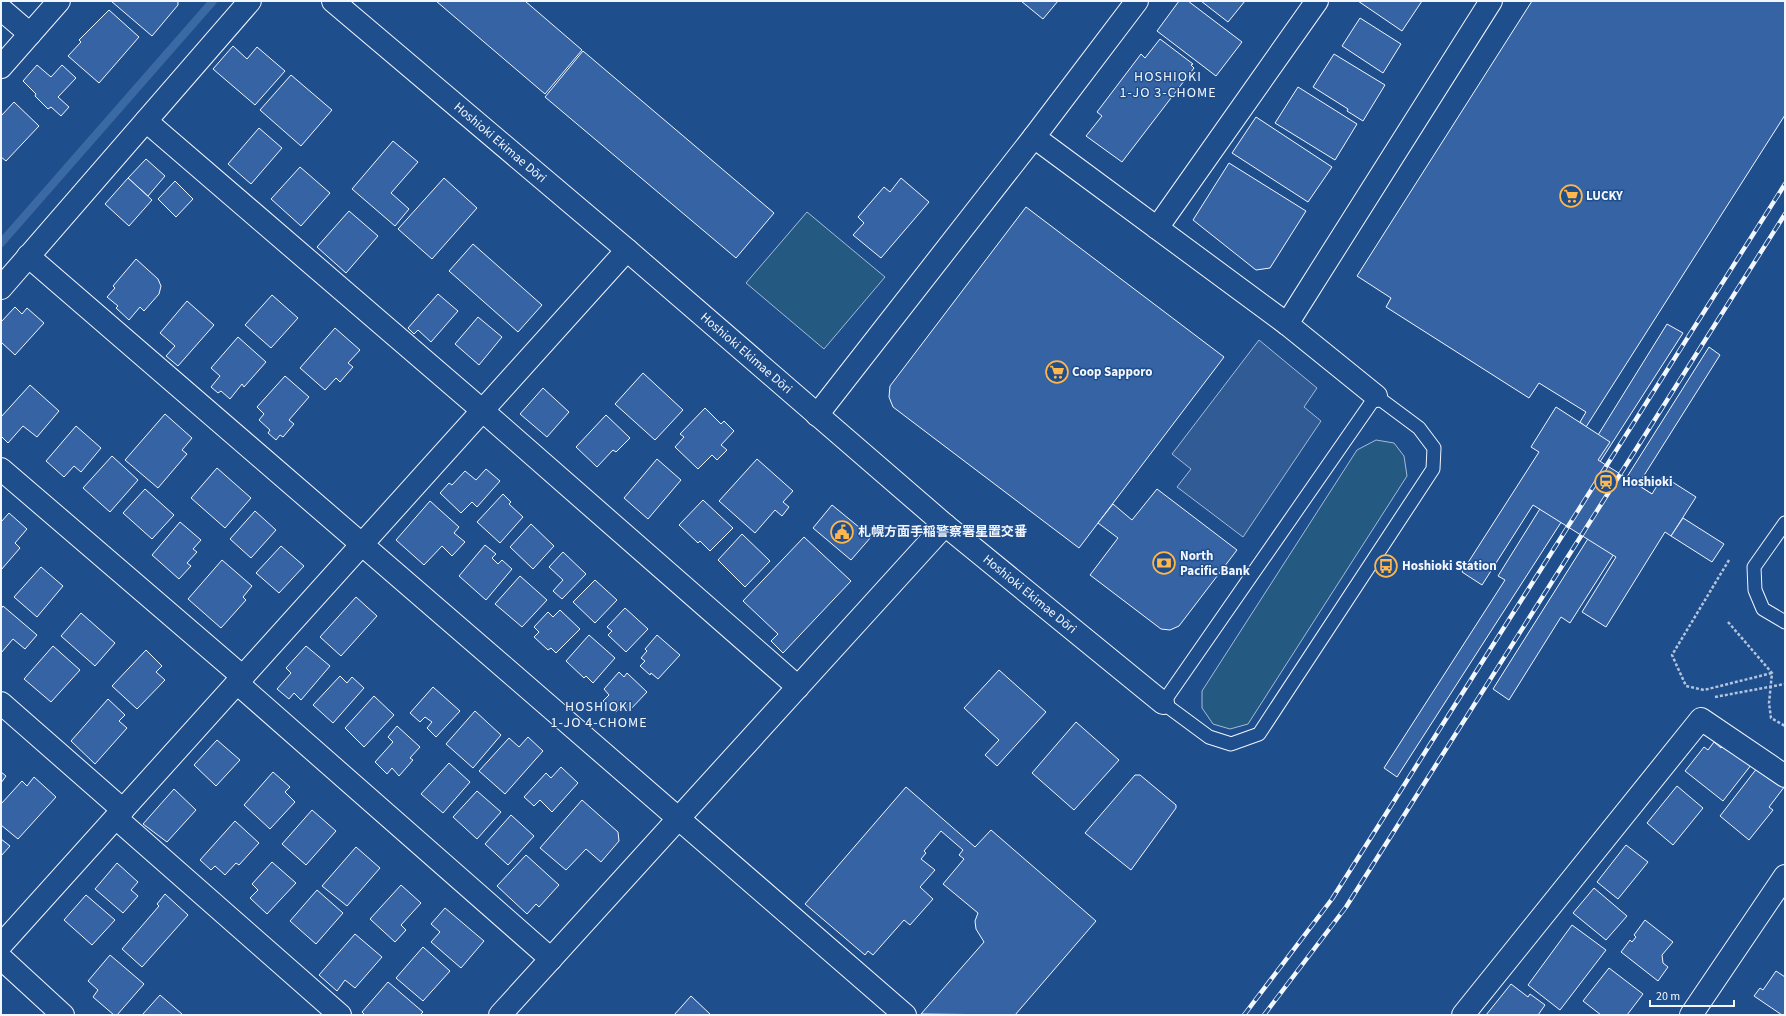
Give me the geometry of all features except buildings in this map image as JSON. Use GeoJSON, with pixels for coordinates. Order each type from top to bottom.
{"type":"FeatureCollection","features":[{"type":"Feature","properties":{"kind":"street"},"geometry":{"type":"LineString","coordinates":[[1,67],[59,1]]}},
{"type":"Feature","properties":{"kind":"street"},"geometry":{"type":"LineString","coordinates":[[1,288],[250,1]]}},
{"type":"Feature","properties":{"kind":"street","name":"Hoshioki Ekimae Dōri"},"geometry":{"type":"LineString","coordinates":[[333,1],[627,250],[945,526],[1163,703]]}},
{"type":"Feature","properties":{"kind":"street"},"geometry":{"type":"LineString","coordinates":[[817,415],[1138,1]]}},
{"type":"Feature","properties":{"kind":"street"},"geometry":{"type":"LineString","coordinates":[[1157,228],[1317,1]]}},
{"type":"Feature","properties":{"kind":"street"},"geometry":{"type":"LineString","coordinates":[[1287,324],[1491,1]]}},
{"type":"Feature","properties":{"kind":"street"},"geometry":{"type":"LineString","coordinates":[[1,9],[30,34]]}},
{"type":"Feature","properties":{"kind":"street"},"geometry":{"type":"LineString","coordinates":[[146,121],[483,411],[798,687]]}},
{"type":"Feature","properties":{"kind":"street"},"geometry":{"type":"LineString","coordinates":[[1034,137],[1287,324],[1376,396]]}},
{"type":"Feature","properties":{"kind":"street"},"geometry":{"type":"LineString","coordinates":[[63,1015],[2,946],[627,250]]}},
{"type":"Feature","properties":{"kind":"street"},"geometry":{"type":"LineString","coordinates":[[28,256],[361,545],[680,817],[905,1015]]}},
{"type":"Feature","properties":{"kind":"street"},"geometry":{"type":"LineString","coordinates":[[1,469],[240,680],[551,959]]}},
{"type":"Feature","properties":{"kind":"street"},"geometry":{"type":"LineString","coordinates":[[500,1015],[945,526]]}},
{"type":"Feature","properties":{"kind":"street"},"geometry":{"type":"LineString","coordinates":[[1,703],[340,1015]]}},
{"type":"Feature","properties":{"kind":"street"},"geometry":{"type":"LineString","coordinates":[[1463,1015],[1701,719],[1785,776]]}},
{"type":"Feature","properties":{"kind":"street"},"geometry":{"type":"LineString","coordinates":[[1691,1015],[1785,876]]}},
{"type":"Feature","properties":{"kind":"lane"},"geometry":{"type":"LineString","coordinates":[[1376,396],[1419,428],[1434,448],[1433,470],[1259,734],[1231,744],[1209,737],[1163,703],[1376,396]]}},
{"type":"Feature","properties":{"kind":"lane"},"geometry":{"type":"LineString","coordinates":[[1785,523],[1754,567],[1755,590],[1763,609],[1785,622]]}},
{"type":"Feature","properties":{"kind":"path"},"geometry":{"type":"LineString","coordinates":[[1729,560],[1672,655],[1686,686],[1704,690],[1772,673]]}},
{"type":"Feature","properties":{"kind":"path"},"geometry":{"type":"LineString","coordinates":[[1728,622],[1772,673],[1769,703],[1771,718],[1785,726]]}},
{"type":"Feature","properties":{"kind":"path"},"geometry":{"type":"LineString","coordinates":[[1708,698],[1785,684]]}},
{"type":"Feature","properties":{"kind":"shaded area"},"geometry":{"type":"Polygon","coordinates":[[[807,212],[885,277],[824,349],[746,283],[807,212]]]}},
{"type":"Feature","properties":{"kind":"shaded area"},"geometry":{"type":"Polygon","coordinates":[[[1259,340],[1317,388],[1304,407],[1321,421],[1243,537],[1177,487],[1191,469],[1172,454],[1259,340]]]}},
{"type":"Feature","properties":{"kind":"shaded area"},"geometry":{"type":"Polygon","coordinates":[[[1376,440],[1394,443],[1404,456],[1407,476],[1248,724],[1230,729],[1213,724],[1202,708],[1202,691],[1357,450],[1376,440]]]}},
{"type":"Feature","properties":{"kind":"waterway"},"geometry":{"type":"LineString","coordinates":[[1,243],[213,1]]}},
{"type":"Feature","properties":{"kind":"railway"},"geometry":{"type":"LineString","coordinates":[[1244,1015],[1332,899],[1785,184]]}},
{"type":"Feature","properties":{"kind":"railway"},"geometry":{"type":"LineString","coordinates":[[1264,1015],[1346,907],[1785,214]]}},
{"type":"Feature","properties":{"kind":"place","name":"LUCKY"},"geometry":{"type":"Point","coordinates":[1571,196]}},
{"type":"Feature","properties":{"kind":"place","name":"Coop Sapporo"},"geometry":{"type":"Point","coordinates":[1057,372]}},
{"type":"Feature","properties":{"kind":"place","name":"Hoshioki"},"geometry":{"type":"Point","coordinates":[1606,482]}},
{"type":"Feature","properties":{"kind":"place","name":"札幌方面手稲警察署星置交番"},"geometry":{"type":"Point","coordinates":[842,532]}},
{"type":"Feature","properties":{"kind":"place","name":"North Pacific Bank"},"geometry":{"type":"Point","coordinates":[1164,563]}},
{"type":"Feature","properties":{"kind":"place","name":"Hoshioki Station"},"geometry":{"type":"Point","coordinates":[1386,566]}},
{"type":"Feature","properties":{"kind":"district","name":"HOSHIOKI 1-JO 3-CHOME"},"geometry":{"type":"Point","coordinates":[1168,86]}},
{"type":"Feature","properties":{"kind":"district","name":"HOSHIOKI 1-JO 4-CHOME"},"geometry":{"type":"Point","coordinates":[599,716]}}]}
